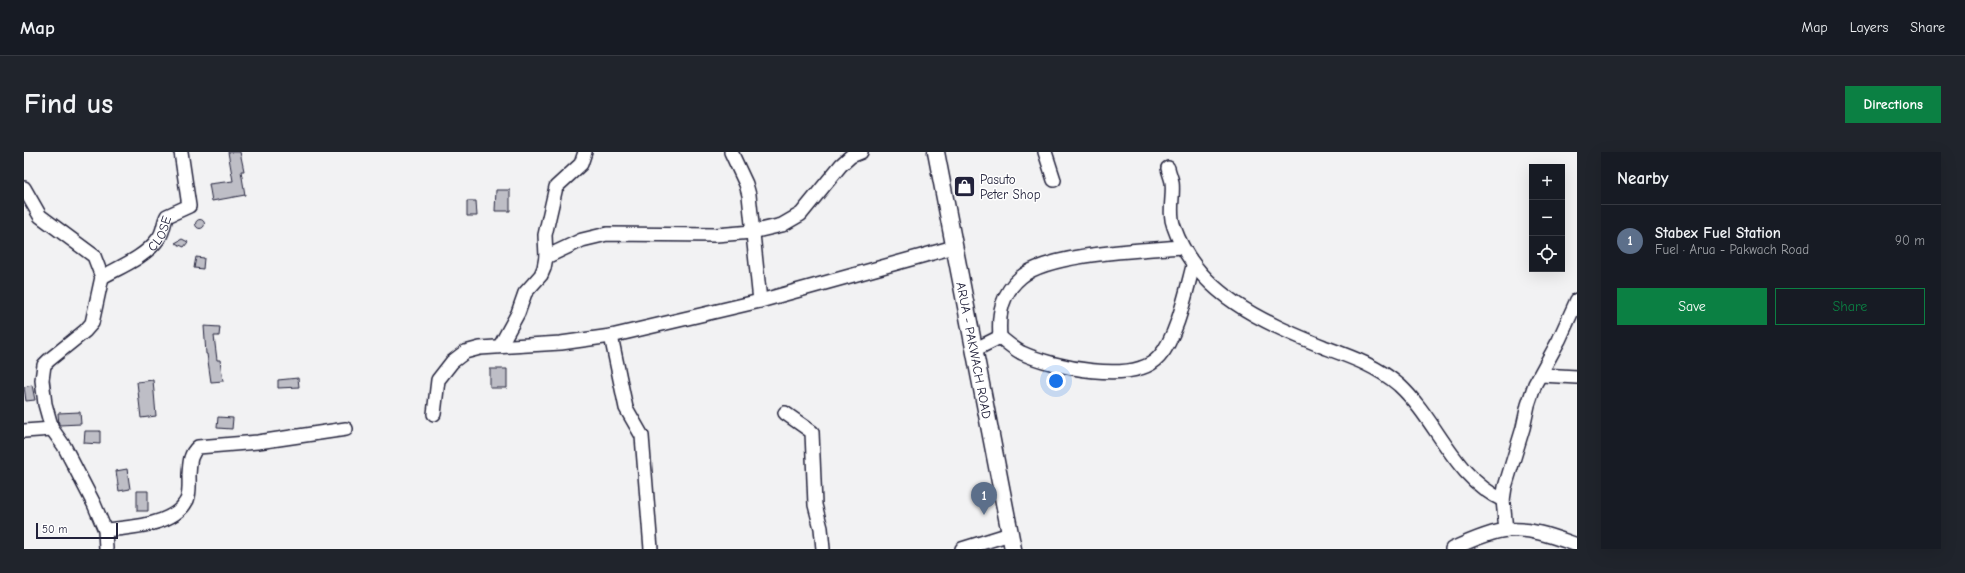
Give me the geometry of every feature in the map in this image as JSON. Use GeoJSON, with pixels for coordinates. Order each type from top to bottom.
{"type":"FeatureCollection","features":[{"type":"Feature","properties":{"kind":"main road","name":"ARUA - PAKWACH ROAD"},"geometry":{"type":"LineString","coordinates":[[936,152],[1012,542]]}},
{"type":"Feature","properties":{"kind":"street","name":"CLOSE"},"geometry":{"type":"LineString","coordinates":[[102,277],[136,259],[147,251],[159,238],[167,216],[189,206],[181,152]]}},
{"type":"Feature","properties":{"kind":"street"},"geometry":{"type":"LineString","coordinates":[[500,346],[518,313],[529,287],[541,275],[546,257],[545,234],[555,189],[582,162],[585,152]]}},
{"type":"Feature","properties":{"kind":"street"},"geometry":{"type":"LineString","coordinates":[[731,152],[748,190],[760,301]]}},
{"type":"Feature","properties":{"kind":"street"},"geometry":{"type":"LineString","coordinates":[[546,257],[582,240],[607,234],[716,235],[752,232],[782,226],[801,214],[841,165],[851,156],[861,152]]}},
{"type":"Feature","properties":{"kind":"street"},"geometry":{"type":"LineString","coordinates":[[1045,152],[1054,180]]}},
{"type":"Feature","properties":{"kind":"street"},"geometry":{"type":"LineString","coordinates":[[1168,168],[1172,183],[1171,214],[1173,226],[1182,247],[1193,266],[1208,283],[1276,327],[1361,361],[1379,371],[1399,386],[1472,480],[1486,491],[1503,500]]}},
{"type":"Feature","properties":{"kind":"street"},"geometry":{"type":"LineString","coordinates":[[24,188],[40,216],[94,256],[102,277],[92,323],[85,332],[44,365],[42,372],[42,388],[52,429],[64,446],[94,504],[105,530],[106,549]]}},
{"type":"Feature","properties":{"kind":"street"},"geometry":{"type":"LineString","coordinates":[[434,414],[438,380],[452,362],[465,352],[480,348],[561,343],[611,336],[760,301],[954,247]]}},
{"type":"Feature","properties":{"kind":"street"},"geometry":{"type":"LineString","coordinates":[[1000,337],[999,314],[1004,301],[1022,276],[1032,270],[1053,262],[1094,255],[1182,247]]}},
{"type":"Feature","properties":{"kind":"street"},"geometry":{"type":"LineString","coordinates":[[1000,337],[1020,352],[1060,364],[1113,372],[1131,370],[1144,366],[1158,358],[1169,340],[1179,315],[1193,266]]}},
{"type":"Feature","properties":{"kind":"street"},"geometry":{"type":"LineString","coordinates":[[1506,530],[1503,500],[1506,478],[1520,439],[1528,405],[1577,300]]}},
{"type":"Feature","properties":{"kind":"street"},"geometry":{"type":"LineString","coordinates":[[611,336],[626,408],[642,436],[651,549]]}},
{"type":"Feature","properties":{"kind":"street"},"geometry":{"type":"LineString","coordinates":[[974,350],[1000,337]]}},
{"type":"Feature","properties":{"kind":"street"},"geometry":{"type":"LineString","coordinates":[[1541,375],[1577,377]]}},
{"type":"Feature","properties":{"kind":"street"},"geometry":{"type":"LineString","coordinates":[[785,413],[812,432],[815,505],[821,528],[823,549]]}},
{"type":"Feature","properties":{"kind":"street"},"geometry":{"type":"LineString","coordinates":[[24,431],[52,429]]}},
{"type":"Feature","properties":{"kind":"street"},"geometry":{"type":"LineString","coordinates":[[105,530],[138,526],[168,518],[178,512],[186,501],[188,495],[189,462],[192,454],[198,447],[258,442],[346,429]]}},
{"type":"Feature","properties":{"kind":"street"},"geometry":{"type":"LineString","coordinates":[[1452,549],[1466,542],[1506,530],[1538,532],[1577,545]]}},
{"type":"Feature","properties":{"kind":"street"},"geometry":{"type":"LineString","coordinates":[[962,549],[1012,542]]}},
{"type":"Feature","properties":{"kind":"building"},"geometry":{"type":"Polygon","coordinates":[[[228,152],[240,152],[244,171],[241,171],[245,195],[212,201],[209,184],[233,181],[228,152]]]}},
{"type":"Feature","properties":{"kind":"building"},"geometry":{"type":"Polygon","coordinates":[[[496,190],[510,190],[510,211],[495,211],[496,190]]]}},
{"type":"Feature","properties":{"kind":"building"},"geometry":{"type":"Polygon","coordinates":[[[467,201],[476,201],[477,216],[467,216],[467,201]]]}},
{"type":"Feature","properties":{"kind":"building"},"geometry":{"type":"Polygon","coordinates":[[[200,219],[205,224],[200,229],[195,224],[200,219]]]}},
{"type":"Feature","properties":{"kind":"building"},"geometry":{"type":"Polygon","coordinates":[[[182,239],[188,242],[184,247],[175,243],[182,239]]]}},
{"type":"Feature","properties":{"kind":"building"},"geometry":{"type":"Polygon","coordinates":[[[196,257],[204,258],[203,269],[194,268],[196,257]]]}},
{"type":"Feature","properties":{"kind":"building"},"geometry":{"type":"Polygon","coordinates":[[[204,326],[220,327],[219,336],[214,336],[217,360],[220,360],[223,381],[211,382],[206,354],[204,326]]]}},
{"type":"Feature","properties":{"kind":"building"},"geometry":{"type":"Polygon","coordinates":[[[490,369],[507,369],[507,388],[490,388],[490,369]]]}},
{"type":"Feature","properties":{"kind":"building"},"geometry":{"type":"Polygon","coordinates":[[[298,378],[299,387],[278,388],[278,380],[298,378]]]}},
{"type":"Feature","properties":{"kind":"building"},"geometry":{"type":"Polygon","coordinates":[[[153,380],[156,416],[141,418],[137,382],[153,380]]]}},
{"type":"Feature","properties":{"kind":"building"},"geometry":{"type":"Polygon","coordinates":[[[32,385],[35,400],[26,401],[24,387],[32,385]]]}},
{"type":"Feature","properties":{"kind":"building"},"geometry":{"type":"Polygon","coordinates":[[[80,412],[81,424],[59,425],[58,413],[80,412]]]}},
{"type":"Feature","properties":{"kind":"building"},"geometry":{"type":"Polygon","coordinates":[[[218,417],[233,418],[232,429],[217,428],[218,417]]]}},
{"type":"Feature","properties":{"kind":"building"},"geometry":{"type":"Polygon","coordinates":[[[85,431],[100,431],[100,444],[84,443],[85,431]]]}},
{"type":"Feature","properties":{"kind":"building"},"geometry":{"type":"Polygon","coordinates":[[[127,469],[130,489],[119,491],[116,471],[127,469]]]}},
{"type":"Feature","properties":{"kind":"building"},"geometry":{"type":"Polygon","coordinates":[[[137,491],[148,491],[148,511],[137,511],[137,491]]]}},
{"type":"Feature","properties":{"kind":"place","name":"Pasuto Peter Shop"},"geometry":{"type":"Point","coordinates":[965,186]}},
{"type":"Feature","properties":{"kind":"place","name":"Stabex Fuel Station"},"geometry":{"type":"Point","coordinates":[984,515]}}]}
